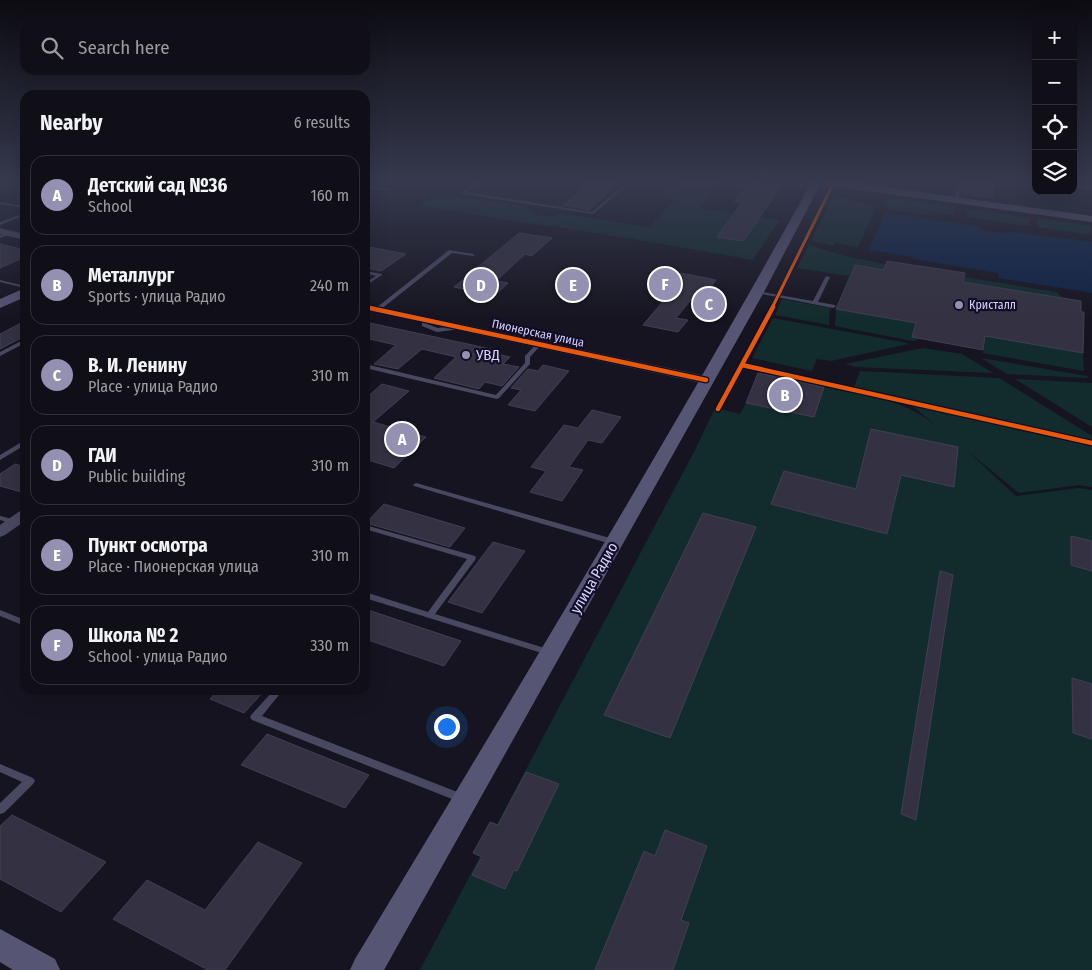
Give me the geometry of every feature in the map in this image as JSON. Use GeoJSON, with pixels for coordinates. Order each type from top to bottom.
{"type":"FeatureCollection","features":[{"type":"Feature","properties":{"kind":"main road","name":"улица Радио"},"geometry":{"type":"LineString","coordinates":[[366,970],[615,542],[791,228]]}},
{"type":"Feature","properties":{"kind":"main road"},"geometry":{"type":"LineString","coordinates":[[0,304],[20,294]]}},
{"type":"Feature","properties":{"kind":"main road"},"geometry":{"type":"LineString","coordinates":[[0,945],[44,970]]}},
{"type":"Feature","properties":{"kind":"street"},"geometry":{"type":"LineString","coordinates":[[5,232],[20,236]]}},
{"type":"Feature","properties":{"kind":"street","name":"Пионерская улица"},"geometry":{"type":"LineString","coordinates":[[370,308],[706,380]]}},
{"type":"Feature","properties":{"kind":"street"},"geometry":{"type":"LineString","coordinates":[[0,532],[13,518]]}},
{"type":"Feature","properties":{"kind":"lane"},"geometry":{"type":"LineString","coordinates":[[0,237],[5,232]]}},
{"type":"Feature","properties":{"kind":"lane"},"geometry":{"type":"LineString","coordinates":[[378,309],[452,251],[474,255]]}},
{"type":"Feature","properties":{"kind":"lane"},"geometry":{"type":"LineString","coordinates":[[370,273],[380,275],[370,282]]}},
{"type":"Feature","properties":{"kind":"lane"},"geometry":{"type":"LineString","coordinates":[[815,302],[828,277]]}},
{"type":"Feature","properties":{"kind":"lane"},"geometry":{"type":"LineString","coordinates":[[0,281],[20,286]]}},
{"type":"Feature","properties":{"kind":"lane"},"geometry":{"type":"LineString","coordinates":[[757,292],[833,306]]}},
{"type":"Feature","properties":{"kind":"lane"},"geometry":{"type":"LineString","coordinates":[[370,367],[497,397],[528,363],[527,357],[540,343]]}},
{"type":"Feature","properties":{"kind":"lane"},"geometry":{"type":"LineString","coordinates":[[0,354],[20,344]]}},
{"type":"Feature","properties":{"kind":"lane"},"geometry":{"type":"LineString","coordinates":[[0,458],[20,445]]}},
{"type":"Feature","properties":{"kind":"lane"},"geometry":{"type":"LineString","coordinates":[[416,485],[615,542]]}},
{"type":"Feature","properties":{"kind":"lane"},"geometry":{"type":"LineString","coordinates":[[370,528],[472,558],[430,615]]}},
{"type":"Feature","properties":{"kind":"lane"},"geometry":{"type":"LineString","coordinates":[[370,597],[551,653]]}},
{"type":"Feature","properties":{"kind":"lane"},"geometry":{"type":"LineString","coordinates":[[0,613],[20,621]]}},
{"type":"Feature","properties":{"kind":"lane"},"geometry":{"type":"LineString","coordinates":[[275,695],[255,717],[465,800]]}},
{"type":"Feature","properties":{"kind":"lane"},"geometry":{"type":"LineString","coordinates":[[0,768],[30,781],[0,810]]}},
{"type":"Feature","properties":{"kind":"green space"},"geometry":{"type":"Polygon","coordinates":[[[564,228],[774,228],[753,260],[564,228]]]}},
{"type":"Feature","properties":{"kind":"green space"},"geometry":{"type":"Polygon","coordinates":[[[817,228],[866,228],[858,247],[835,243],[833,246],[811,241],[817,228]]]}},
{"type":"Feature","properties":{"kind":"green space"},"geometry":{"type":"Polygon","coordinates":[[[1046,228],[1091,228],[1092,235],[1046,228]]]}},
{"type":"Feature","properties":{"kind":"green space"},"geometry":{"type":"Polygon","coordinates":[[[809,245],[849,257],[910,269],[908,274],[855,265],[849,276],[797,268],[809,245]]]}},
{"type":"Feature","properties":{"kind":"green space"},"geometry":{"type":"Polygon","coordinates":[[[964,277],[1057,292],[1062,298],[963,282],[964,277]]]}},
{"type":"Feature","properties":{"kind":"green space"},"geometry":{"type":"Polygon","coordinates":[[[782,299],[830,308],[829,325],[775,315],[782,299]]]}},
{"type":"Feature","properties":{"kind":"green space"},"geometry":{"type":"Polygon","coordinates":[[[836,309],[916,323],[912,337],[920,339],[913,341],[835,326],[836,309]]]}},
{"type":"Feature","properties":{"kind":"green space"},"geometry":{"type":"Polygon","coordinates":[[[773,318],[908,344],[831,361],[817,359],[812,371],[752,358],[773,318]]]}},
{"type":"Feature","properties":{"kind":"green space"},"geometry":{"type":"Polygon","coordinates":[[[985,336],[1083,353],[1084,371],[983,353],[985,336]]]}},
{"type":"Feature","properties":{"kind":"green space"},"geometry":{"type":"Polygon","coordinates":[[[923,348],[962,354],[993,373],[856,367],[845,364],[923,348]]]}},
{"type":"Feature","properties":{"kind":"green space"},"geometry":{"type":"Polygon","coordinates":[[[981,358],[1087,376],[1088,378],[1007,374],[981,358]]]}},
{"type":"Feature","properties":{"kind":"green space"},"geometry":{"type":"Polygon","coordinates":[[[860,371],[999,378],[1092,436],[1092,441],[854,387],[860,371]]]}},
{"type":"Feature","properties":{"kind":"green space"},"geometry":{"type":"Polygon","coordinates":[[[1015,379],[1092,383],[1092,427],[1015,379]]]}},
{"type":"Feature","properties":{"kind":"green space"},"geometry":{"type":"Polygon","coordinates":[[[824,387],[886,400],[919,414],[957,442],[1016,496],[1079,488],[1092,490],[1092,970],[420,970],[696,448],[715,408],[740,414],[746,403],[814,417],[824,387]]]}},
{"type":"Feature","properties":{"kind":"green space"},"geometry":{"type":"Polygon","coordinates":[[[910,404],[1092,445],[1092,487],[1079,485],[1019,493],[910,404]]]}},
{"type":"Feature","properties":{"kind":"water"},"geometry":{"type":"Polygon","coordinates":[[[878,228],[981,228],[982,230],[1007,234],[1005,231],[1092,242],[1092,293],[998,278],[999,273],[869,250],[878,228]]]}},
{"type":"Feature","properties":{"kind":"building"},"geometry":{"type":"Polygon","coordinates":[[[723,228],[752,228],[743,241],[717,237],[723,228]]]}},
{"type":"Feature","properties":{"kind":"building"},"geometry":{"type":"Polygon","coordinates":[[[519,233],[552,238],[532,256],[525,254],[496,281],[508,283],[495,295],[454,287],[519,233]]]}},
{"type":"Feature","properties":{"kind":"building"},"geometry":{"type":"Polygon","coordinates":[[[0,244],[20,249],[20,259],[0,268],[0,244]]]}},
{"type":"Feature","properties":{"kind":"building"},"geometry":{"type":"Polygon","coordinates":[[[370,247],[406,254],[381,271],[370,269],[370,247]]]}},
{"type":"Feature","properties":{"kind":"building","name":"Кристалл"},"geometry":{"type":"Polygon","coordinates":[[[887,261],[965,273],[963,282],[1081,301],[1081,312],[1084,312],[1083,353],[985,336],[983,350],[912,337],[916,323],[836,309],[855,265],[884,270],[887,261]]]}},
{"type":"Feature","properties":{"kind":"building"},"geometry":{"type":"Polygon","coordinates":[[[681,273],[716,280],[707,292],[698,291],[676,318],[688,320],[678,332],[643,325],[676,286],[671,285],[681,273]]]}},
{"type":"Feature","properties":{"kind":"building","name":"УВД"},"geometry":{"type":"Polygon","coordinates":[[[370,323],[491,349],[488,352],[510,357],[503,364],[519,367],[502,386],[485,382],[479,389],[434,378],[456,357],[422,349],[398,369],[374,364],[396,345],[370,339],[370,323]]]}},
{"type":"Feature","properties":{"kind":"building"},"geometry":{"type":"Polygon","coordinates":[[[20,324],[20,339],[0,349],[0,334],[20,324]]]}},
{"type":"Feature","properties":{"kind":"building"},"geometry":{"type":"Polygon","coordinates":[[[543,365],[569,371],[535,411],[508,405],[521,390],[511,388],[528,369],[538,371],[543,365]]]}},
{"type":"Feature","properties":{"kind":"building"},"geometry":{"type":"Polygon","coordinates":[[[758,373],[773,376],[777,373],[808,380],[809,384],[824,387],[814,417],[746,403],[758,373]]]}},
{"type":"Feature","properties":{"kind":"building"},"geometry":{"type":"Polygon","coordinates":[[[382,384],[409,391],[373,422],[426,437],[394,468],[370,461],[370,395],[382,384]]]}},
{"type":"Feature","properties":{"kind":"building"},"geometry":{"type":"Polygon","coordinates":[[[592,410],[621,417],[602,443],[588,440],[569,467],[583,470],[562,501],[530,492],[546,471],[531,467],[564,425],[578,428],[592,410]]]}},
{"type":"Feature","properties":{"kind":"building"},"geometry":{"type":"Polygon","coordinates":[[[871,429],[958,447],[954,487],[901,475],[887,534],[771,504],[784,471],[856,489],[871,429]]]}},
{"type":"Feature","properties":{"kind":"building"},"geometry":{"type":"Polygon","coordinates":[[[15,464],[20,466],[20,492],[0,486],[0,474],[15,464]]]}},
{"type":"Feature","properties":{"kind":"building"},"geometry":{"type":"Polygon","coordinates":[[[384,504],[465,528],[450,547],[370,524],[370,519],[384,504]]]}},
{"type":"Feature","properties":{"kind":"building"},"geometry":{"type":"Polygon","coordinates":[[[703,513],[756,527],[670,738],[604,715],[703,513]]]}},
{"type":"Feature","properties":{"kind":"building"},"geometry":{"type":"Polygon","coordinates":[[[1071,536],[1092,541],[1092,571],[1071,565],[1071,536]]]}},
{"type":"Feature","properties":{"kind":"building"},"geometry":{"type":"Polygon","coordinates":[[[493,542],[525,551],[482,613],[448,602],[493,542]]]}},
{"type":"Feature","properties":{"kind":"building"},"geometry":{"type":"Polygon","coordinates":[[[940,571],[953,575],[916,820],[901,814],[940,571]]]}},
{"type":"Feature","properties":{"kind":"building"},"geometry":{"type":"Polygon","coordinates":[[[370,611],[461,641],[444,666],[370,641],[370,611]]]}},
{"type":"Feature","properties":{"kind":"building"},"geometry":{"type":"Polygon","coordinates":[[[1072,678],[1092,684],[1092,739],[1073,733],[1072,678]]]}},
{"type":"Feature","properties":{"kind":"building"},"geometry":{"type":"Polygon","coordinates":[[[214,695],[260,695],[244,713],[210,699],[214,695]]]}},
{"type":"Feature","properties":{"kind":"building"},"geometry":{"type":"Polygon","coordinates":[[[267,734],[369,775],[345,808],[241,765],[267,734]]]}},
{"type":"Feature","properties":{"kind":"building"},"geometry":{"type":"Polygon","coordinates":[[[526,772],[559,784],[517,871],[514,870],[505,889],[472,875],[482,857],[473,853],[490,822],[498,825],[526,772]]]}},
{"type":"Feature","properties":{"kind":"building"},"geometry":{"type":"Polygon","coordinates":[[[12,815],[106,862],[61,912],[0,879],[0,826],[12,815]]]}},
{"type":"Feature","properties":{"kind":"building"},"geometry":{"type":"Polygon","coordinates":[[[665,830],[707,846],[681,920],[689,923],[673,970],[595,970],[644,851],[655,856],[665,830]]]}},
{"type":"Feature","properties":{"kind":"building"},"geometry":{"type":"Polygon","coordinates":[[[258,842],[302,863],[225,970],[208,970],[113,919],[147,880],[205,910],[258,842]]]}},
{"type":"Feature","properties":{"kind":"cycle path"},"geometry":{"type":"LineString","coordinates":[[718,409],[779,296],[812,228]]}},
{"type":"Feature","properties":{"kind":"cycle path"},"geometry":{"type":"LineString","coordinates":[[370,308],[706,380]]}},
{"type":"Feature","properties":{"kind":"cycle path"},"geometry":{"type":"LineString","coordinates":[[742,365],[1092,443]]}},
{"type":"Feature","properties":{"kind":"place","name":"Школа № 2"},"geometry":{"type":"Point","coordinates":[665,284]}},
{"type":"Feature","properties":{"kind":"place","name":"ГАИ"},"geometry":{"type":"Point","coordinates":[481,285]}},
{"type":"Feature","properties":{"kind":"place","name":"Пункт осмотра"},"geometry":{"type":"Point","coordinates":[573,285]}},
{"type":"Feature","properties":{"kind":"place","name":"В. И. Ленину"},"geometry":{"type":"Point","coordinates":[709,304]}},
{"type":"Feature","properties":{"kind":"place","name":"Кристалл"},"geometry":{"type":"Point","coordinates":[959,305]}},
{"type":"Feature","properties":{"kind":"place","name":"УВД"},"geometry":{"type":"Point","coordinates":[466,355]}},
{"type":"Feature","properties":{"kind":"place","name":"Металлург"},"geometry":{"type":"Point","coordinates":[785,395]}},
{"type":"Feature","properties":{"kind":"place","name":"Детский сад №36"},"geometry":{"type":"Point","coordinates":[402,439]}}]}
